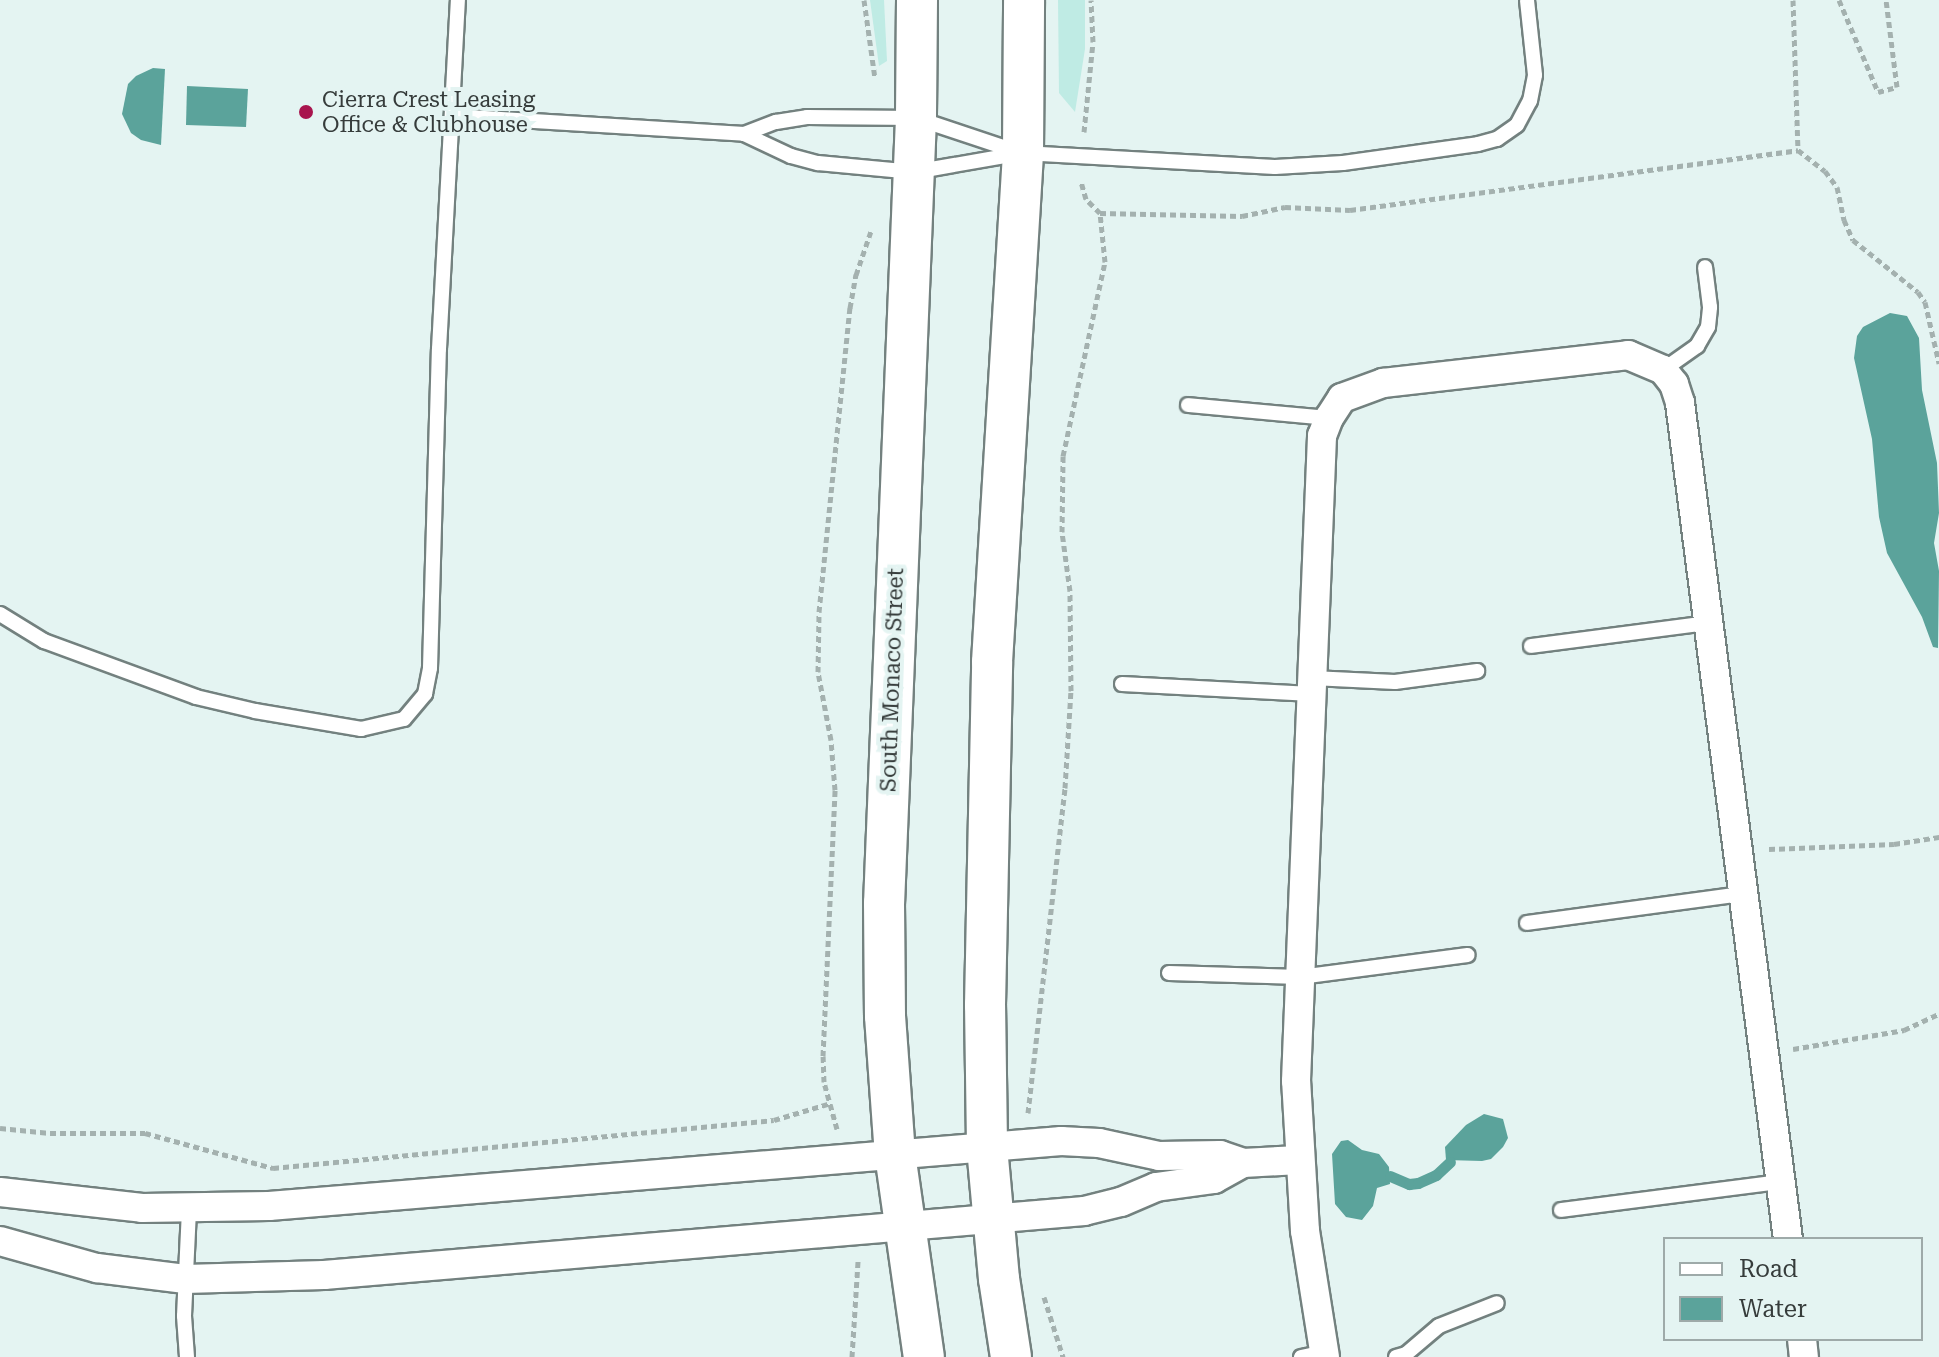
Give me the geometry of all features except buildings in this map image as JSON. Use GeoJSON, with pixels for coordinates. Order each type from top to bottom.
{"type":"FeatureCollection","features":[{"type":"Feature","properties":{"kind":"main road","name":"South Monaco Street"},"geometry":{"type":"LineString","coordinates":[[917,0],[897,117],[895,170],[884,903],[885,1016],[895,1154],[924,1357]]}},
{"type":"Feature","properties":{"kind":"main road"},"geometry":{"type":"LineString","coordinates":[[1011,1357],[993,1218],[1006,1144],[986,862],[992,662],[1023,153],[1024,0]]}},
{"type":"Feature","properties":{"kind":"street"},"geometry":{"type":"LineString","coordinates":[[1317,1355],[1299,1160],[1296,1081],[1322,436],[1342,398],[1383,383],[1628,355],[1663,370],[1674,384],[1680,403],[1788,1237]]}},
{"type":"Feature","properties":{"kind":"street"},"geometry":{"type":"LineString","coordinates":[[0,1192],[91,1204],[189,1210],[361,1200],[1006,1144],[1076,1141],[1133,1153],[1213,1155],[1243,1163],[1299,1160]]}},
{"type":"Feature","properties":{"kind":"street"},"geometry":{"type":"LineString","coordinates":[[0,1241],[97,1268],[185,1279],[365,1272],[1102,1209],[1156,1187],[1214,1179],[1243,1163]]}},
{"type":"Feature","properties":{"kind":"lane"},"geometry":{"type":"LineString","coordinates":[[0,614],[44,641],[196,697],[361,729],[404,719],[425,694],[430,668],[439,349],[458,0]]}},
{"type":"Feature","properties":{"kind":"lane"},"geometry":{"type":"LineString","coordinates":[[452,116],[744,134],[791,156],[818,163],[895,170],[1023,153],[1302,167],[1497,139],[1517,125],[1533,88],[1535,61],[1527,0]]}},
{"type":"Feature","properties":{"kind":"lane"},"geometry":{"type":"LineString","coordinates":[[744,134],[776,122],[807,117],[897,117],[1023,153]]}},
{"type":"Feature","properties":{"kind":"lane"},"geometry":{"type":"LineString","coordinates":[[1663,370],[1697,346],[1708,327],[1710,307],[1705,267]]}},
{"type":"Feature","properties":{"kind":"lane"},"geometry":{"type":"LineString","coordinates":[[1188,405],[1329,418]]}},
{"type":"Feature","properties":{"kind":"lane"},"geometry":{"type":"LineString","coordinates":[[1531,646],[1708,623]]}},
{"type":"Feature","properties":{"kind":"lane"},"geometry":{"type":"LineString","coordinates":[[1122,684],[1312,686],[1395,682],[1477,671]]}},
{"type":"Feature","properties":{"kind":"lane"},"geometry":{"type":"LineString","coordinates":[[1527,923],[1742,894]]}},
{"type":"Feature","properties":{"kind":"lane"},"geometry":{"type":"LineString","coordinates":[[1169,973],[1300,977],[1468,955]]}},
{"type":"Feature","properties":{"kind":"lane"},"geometry":{"type":"LineString","coordinates":[[1561,1210],[1781,1182]]}},
{"type":"Feature","properties":{"kind":"lane"},"geometry":{"type":"LineString","coordinates":[[187,1357],[185,1279],[189,1210]]}},
{"type":"Feature","properties":{"kind":"lane"},"geometry":{"type":"LineString","coordinates":[[1396,1357],[1406,1354],[1439,1326],[1497,1303]]}},
{"type":"Feature","properties":{"kind":"path"},"geometry":{"type":"LineString","coordinates":[[864,0],[897,117]]}},
{"type":"Feature","properties":{"kind":"path"},"geometry":{"type":"LineString","coordinates":[[1006,1144],[1065,788],[1071,691],[1070,591],[1062,532],[1063,456],[1102,284],[1105,240],[1100,213],[1081,189],[1081,157],[1093,42],[1091,0]]}},
{"type":"Feature","properties":{"kind":"path"},"geometry":{"type":"LineString","coordinates":[[1793,0],[1798,150]]}},
{"type":"Feature","properties":{"kind":"path"},"geometry":{"type":"LineString","coordinates":[[1839,0],[1878,92],[1897,87],[1886,0]]}},
{"type":"Feature","properties":{"kind":"path"},"geometry":{"type":"LineString","coordinates":[[1100,213],[1242,216],[1285,207],[1350,210],[1798,150],[1825,171],[1837,187],[1844,220],[1853,240],[1918,292],[1925,302],[1939,363]]}},
{"type":"Feature","properties":{"kind":"path"},"geometry":{"type":"LineString","coordinates":[[844,1158],[824,1082],[835,790],[831,740],[818,672],[819,612],[850,308],[856,275],[875,214],[895,170]]}},
{"type":"Feature","properties":{"kind":"path"},"geometry":{"type":"LineString","coordinates":[[1737,851],[1894,844],[1939,837]]}},
{"type":"Feature","properties":{"kind":"path"},"geometry":{"type":"LineString","coordinates":[[1764,1053],[1904,1030],[1939,1014]]}},
{"type":"Feature","properties":{"kind":"path"},"geometry":{"type":"LineString","coordinates":[[0,1128],[50,1133],[145,1133],[273,1168],[774,1120],[831,1103]]}},
{"type":"Feature","properties":{"kind":"path"},"geometry":{"type":"LineString","coordinates":[[852,1357],[860,1275],[854,1229]]}},
{"type":"Feature","properties":{"kind":"path"},"geometry":{"type":"LineString","coordinates":[[1042,1291],[1063,1357]]}},
{"type":"Feature","properties":{"kind":"green space"},"geometry":{"type":"Polygon","coordinates":[[[870,0],[884,0],[887,61],[879,66],[870,0]]]}},
{"type":"Feature","properties":{"kind":"green space"},"geometry":{"type":"Polygon","coordinates":[[[1058,0],[1085,0],[1085,49],[1075,112],[1059,93],[1058,0]]]}},
{"type":"Feature","properties":{"kind":"water"},"geometry":{"type":"Polygon","coordinates":[[[153,68],[165,69],[161,145],[141,140],[131,133],[122,114],[128,84],[136,76],[153,68]]]}},
{"type":"Feature","properties":{"kind":"water"},"geometry":{"type":"Polygon","coordinates":[[[187,86],[248,89],[246,127],[186,125],[187,86]]]}},
{"type":"Feature","properties":{"kind":"water"},"geometry":{"type":"Polygon","coordinates":[[[1890,313],[1907,316],[1919,338],[1922,390],[1937,463],[1939,513],[1934,543],[1939,571],[1938,648],[1933,647],[1922,617],[1887,553],[1879,517],[1872,439],[1854,358],[1857,336],[1863,327],[1890,313]]]}},
{"type":"Feature","properties":{"kind":"water"},"geometry":{"type":"Polygon","coordinates":[[[1484,1114],[1503,1119],[1508,1138],[1503,1147],[1491,1159],[1446,1160],[1445,1147],[1466,1125],[1484,1114]]]}},
{"type":"Feature","properties":{"kind":"water"},"geometry":{"type":"Polygon","coordinates":[[[1348,1140],[1362,1150],[1379,1154],[1389,1167],[1390,1184],[1377,1188],[1373,1206],[1362,1220],[1346,1217],[1335,1204],[1332,1154],[1341,1141],[1348,1140]]]}},
{"type":"Feature","properties":{"kind":"waterway"},"geometry":{"type":"LineString","coordinates":[[1390,1176],[1409,1184],[1418,1183],[1436,1175],[1450,1162]]}},
{"type":"Feature","properties":{"kind":"place","name":"Cierra Crest Leasing Office & Clubhouse"},"geometry":{"type":"Point","coordinates":[306,112]}}]}
